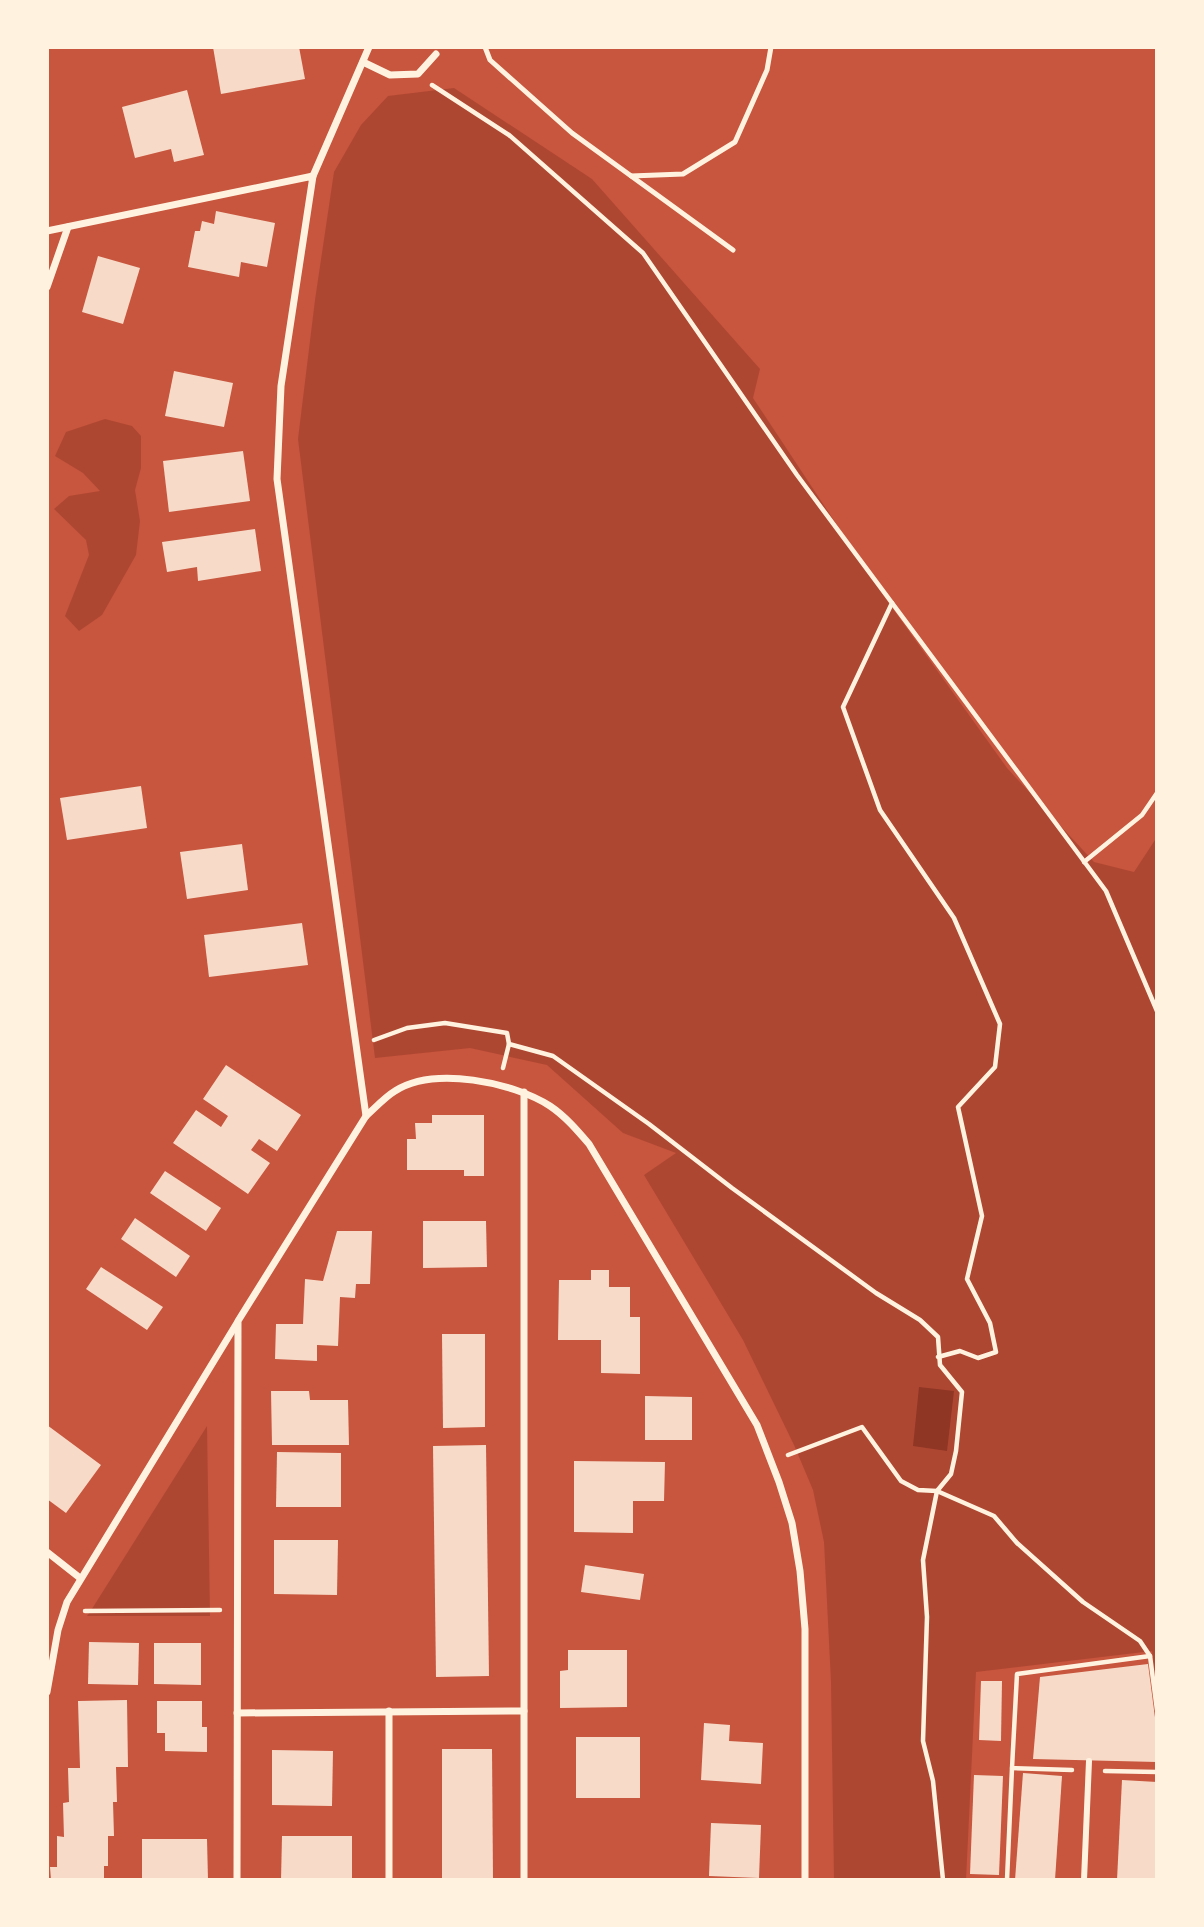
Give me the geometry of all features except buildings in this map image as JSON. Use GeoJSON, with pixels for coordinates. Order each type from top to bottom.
{"type":"FeatureCollection","features":[{"type":"Feature","properties":{"kind":"street"},"geometry":{"type":"LineString","coordinates":[[366,1116],[277,479],[281,386],[313,176],[369,47]]}},
{"type":"Feature","properties":{"kind":"street"},"geometry":{"type":"LineString","coordinates":[[363,62],[390,75],[418,75],[436,54]]}},
{"type":"Feature","properties":{"kind":"street"},"geometry":{"type":"LineString","coordinates":[[47,231],[313,176]]}},
{"type":"Feature","properties":{"kind":"street"},"geometry":{"type":"LineString","coordinates":[[47,287],[68,227]]}},
{"type":"Feature","properties":{"kind":"street"},"geometry":{"type":"LineString","coordinates":[[47,1692],[50,1657],[66,1607],[80,1578],[366,1116],[395,1091],[418,1081],[441,1078],[500,1085],[524,1092],[551,1106],[589,1144],[757,1425],[792,1523],[800,1571],[805,1629],[804,1880]]}},
{"type":"Feature","properties":{"kind":"street"},"geometry":{"type":"LineString","coordinates":[[524,1092],[524,1880]]}},
{"type":"Feature","properties":{"kind":"street"},"geometry":{"type":"LineString","coordinates":[[237,1880],[238,1321]]}},
{"type":"Feature","properties":{"kind":"street"},"geometry":{"type":"LineString","coordinates":[[47,1552],[80,1578]]}},
{"type":"Feature","properties":{"kind":"street"},"geometry":{"type":"LineString","coordinates":[[388,1880],[389,1711]]}},
{"type":"Feature","properties":{"kind":"street"},"geometry":{"type":"LineString","coordinates":[[237,1713],[524,1712]]}},
{"type":"Feature","properties":{"kind":"street"},"geometry":{"type":"LineString","coordinates":[[1084,1880],[1089,1761]]}},
{"type":"Feature","properties":{"kind":"lane"},"geometry":{"type":"LineString","coordinates":[[485,47],[489,60],[572,133],[733,250]]}},
{"type":"Feature","properties":{"kind":"lane"},"geometry":{"type":"LineString","coordinates":[[631,176],[683,174],[735,142],[767,70],[771,47]]}},
{"type":"Feature","properties":{"kind":"path"},"geometry":{"type":"LineString","coordinates":[[418,75],[509,135],[643,253],[797,475],[1106,891],[1157,1011]]}},
{"type":"Feature","properties":{"kind":"path"},"geometry":{"type":"LineString","coordinates":[[892,603],[843,707],[880,810],[954,918],[1000,1024],[995,1067],[958,1107],[982,1216],[967,1279],[990,1323],[996,1352],[978,1358],[960,1352],[938,1357]]}},
{"type":"Feature","properties":{"kind":"path"},"geometry":{"type":"LineString","coordinates":[[1084,862],[1142,815],[1157,793]]}},
{"type":"Feature","properties":{"kind":"path"},"geometry":{"type":"LineString","coordinates":[[356,1046],[407,1028],[445,1023],[508,1032],[509,1044],[500,1085]]}},
{"type":"Feature","properties":{"kind":"path"},"geometry":{"type":"LineString","coordinates":[[509,1044],[553,1056],[865,1285],[920,1320],[938,1337],[940,1365],[962,1392],[951,1475],[937,1491],[923,1560],[927,1617],[923,1741],[933,1781],[943,1880]]}},
{"type":"Feature","properties":{"kind":"path"},"geometry":{"type":"LineString","coordinates":[[771,1462],[862,1427],[901,1481],[918,1490],[937,1491],[994,1516],[1017,1543],[1083,1602],[1140,1641],[1150,1657],[1157,1710]]}},
{"type":"Feature","properties":{"kind":"path"},"geometry":{"type":"LineString","coordinates":[[66,1607],[90,1612],[237,1610]]}},
{"type":"Feature","properties":{"kind":"path"},"geometry":{"type":"LineString","coordinates":[[1007,1880],[1017,1674],[1150,1657]]}},
{"type":"Feature","properties":{"kind":"path"},"geometry":{"type":"LineString","coordinates":[[1012,1768],[1157,1772]]}},
{"type":"Feature","properties":{"kind":"shaded area"},"geometry":{"type":"Polygon","coordinates":[[[454,88],[592,179],[760,369],[753,398],[888,602],[1007,768],[1094,862],[1134,872],[1157,837],[1157,1688],[1152,1651],[976,1672],[966,1880],[834,1880],[831,1682],[824,1542],[813,1490],[743,1340],[644,1175],[676,1153],[623,1133],[547,1065],[470,1048],[375,1058],[298,439],[334,172],[361,125],[388,96],[454,88]]]}},
{"type":"Feature","properties":{"kind":"shaded area"},"geometry":{"type":"Polygon","coordinates":[[[105,419],[132,426],[141,436],[141,468],[135,490],[140,521],[136,555],[102,615],[79,631],[65,616],[89,555],[86,540],[54,509],[69,496],[100,491],[83,473],[55,456],[66,432],[105,419]]]}},
{"type":"Feature","properties":{"kind":"shaded area"},"geometry":{"type":"Polygon","coordinates":[[[919,1387],[954,1391],[947,1451],[913,1446],[919,1387]]]}},
{"type":"Feature","properties":{"kind":"shaded area"},"geometry":{"type":"Polygon","coordinates":[[[207,1426],[210,1616],[87,1616],[90,1612],[207,1426]]]}}]}
